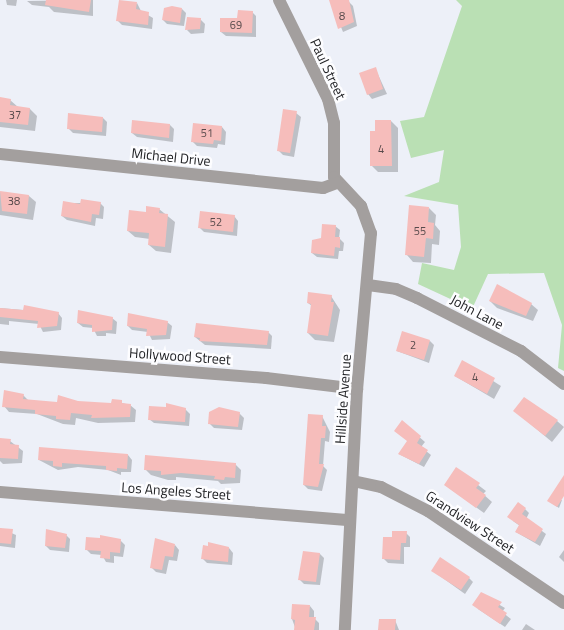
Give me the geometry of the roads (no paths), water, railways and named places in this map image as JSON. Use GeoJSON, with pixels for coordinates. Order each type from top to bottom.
{"type":"FeatureCollection","features":[{"type":"Feature","properties":{"kind":"street","name":"Paul Street"},"geometry":{"type":"LineString","coordinates":[[279,0],[328,100],[334,123],[333,173],[338,183]]}},
{"type":"Feature","properties":{"kind":"street","name":"Michael Drive"},"geometry":{"type":"LineString","coordinates":[[0,154],[323,188],[338,183]]}},
{"type":"Feature","properties":{"kind":"street","name":"Hillside Avenue"},"geometry":{"type":"LineString","coordinates":[[338,183],[361,206],[368,220],[372,241],[357,389],[345,630]]}},
{"type":"Feature","properties":{"kind":"street","name":"John Lane"},"geometry":{"type":"LineString","coordinates":[[368,285],[396,289],[425,302],[521,351],[564,384]]}},
{"type":"Feature","properties":{"kind":"street","name":"Hollywood Street"},"geometry":{"type":"LineString","coordinates":[[0,357],[266,378],[357,389]]}},
{"type":"Feature","properties":{"kind":"street","name":"Grandview Street"},"geometry":{"type":"LineString","coordinates":[[353,481],[381,486],[428,511],[564,603]]}},
{"type":"Feature","properties":{"kind":"street","name":"Los Angeles Street"},"geometry":{"type":"LineString","coordinates":[[0,492],[350,520]]}}]}
